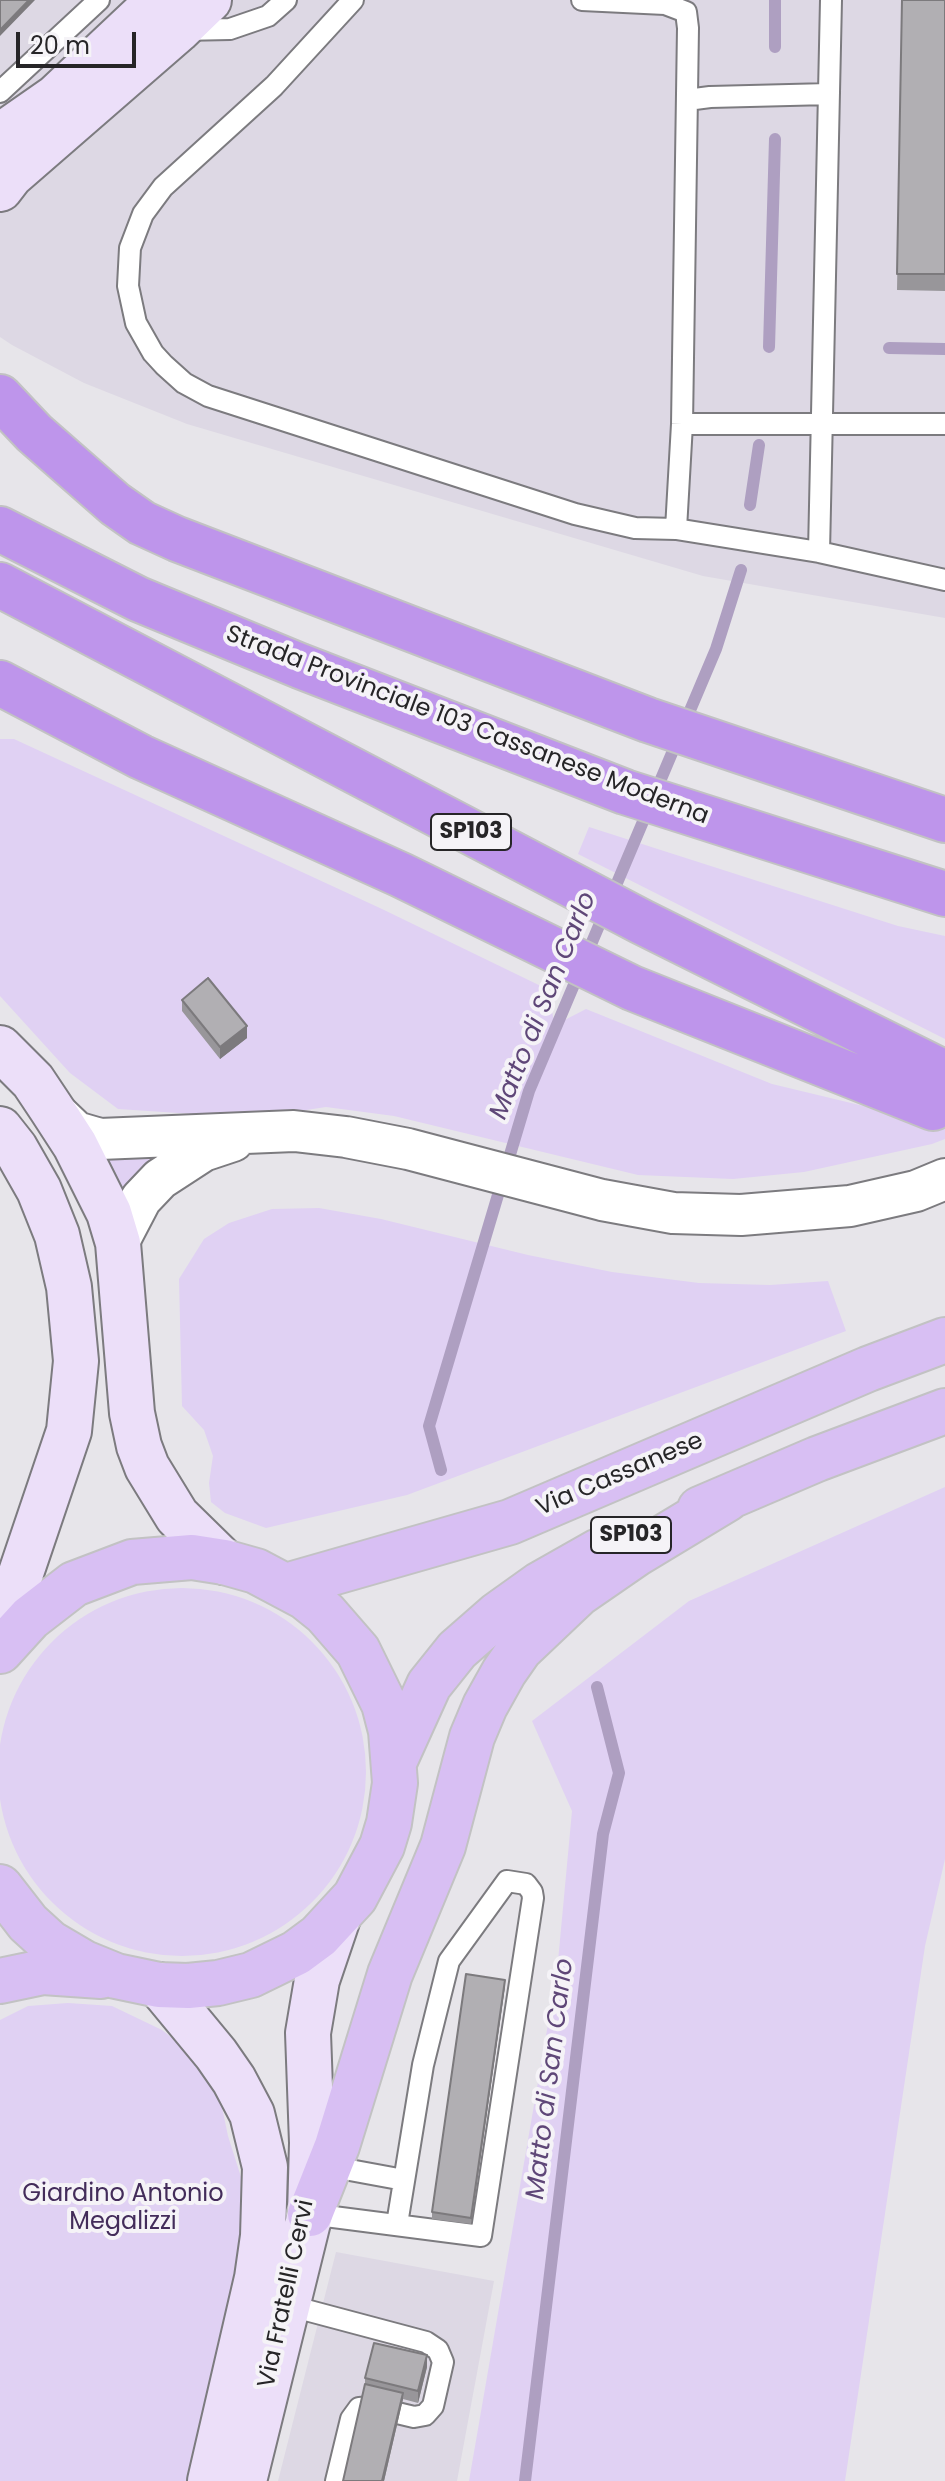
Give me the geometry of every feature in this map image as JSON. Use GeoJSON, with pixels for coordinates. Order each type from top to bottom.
{"type":"FeatureCollection","features":[{"type":"Feature","properties":{"kind":"highway"},"geometry":{"type":"LineString","coordinates":[[0,397],[34,433],[115,504],[142,523],[177,539],[648,720],[945,820]]}},
{"type":"Feature","properties":{"kind":"highway","name":"Strada Provinciale 103 Cassanese Moderna"},"geometry":{"type":"LineString","coordinates":[[0,529],[153,606],[300,666],[611,786],[945,894]]}},
{"type":"Feature","properties":{"kind":"highway","name":"SP103"},"geometry":{"type":"LineString","coordinates":[[0,585],[642,922],[939,1090]]}},
{"type":"Feature","properties":{"kind":"highway","name":"SP103"},"geometry":{"type":"LineString","coordinates":[[0,683],[141,757],[401,875],[632,988],[939,1090]]}},
{"type":"Feature","properties":{"kind":"highway","name":"SP103"},"geometry":{"type":"LineString","coordinates":[[0,698],[71,720]]}},
{"type":"Feature","properties":{"kind":"main road","name":"Via Cassanese"},"geometry":{"type":"LineString","coordinates":[[286,1586],[510,1522],[868,1369],[945,1340]]}},
{"type":"Feature","properties":{"kind":"main road","name":"SP103"},"geometry":{"type":"LineString","coordinates":[[395,1760],[429,1685],[457,1650],[497,1615],[582,1560],[627,1537],[727,1499],[817,1459],[945,1411]]}},
{"type":"Feature","properties":{"kind":"main road"},"geometry":{"type":"LineString","coordinates":[[310,2214],[390,1974],[443,1846],[472,1737],[504,1672],[520,1649],[578,1594],[636,1554],[727,1499]]}},
{"type":"Feature","properties":{"kind":"main road"},"geometry":{"type":"LineString","coordinates":[[0,1651],[50,1601],[74,1584],[105,1571],[132,1562],[161,1558],[192,1557],[224,1562],[256,1571],[286,1586],[325,1613],[358,1651],[384,1704],[395,1760],[393,1796],[382,1846],[369,1875],[338,1918],[296,1953],[251,1975],[203,1984],[159,1985],[116,1976],[43,1972],[0,1981]]}},
{"type":"Feature","properties":{"kind":"main road"},"geometry":{"type":"LineString","coordinates":[[0,1887],[19,1913],[50,1943],[84,1963],[116,1976]]}},
{"type":"Feature","properties":{"kind":"street"},"geometry":{"type":"LineString","coordinates":[[0,136],[169,15],[209,0]]}},
{"type":"Feature","properties":{"kind":"street"},"geometry":{"type":"LineString","coordinates":[[0,189],[169,15]]}},
{"type":"Feature","properties":{"kind":"street"},"geometry":{"type":"LineString","coordinates":[[0,1048],[33,1081],[51,1108],[93,1178],[109,1213],[118,1243],[132,1413],[139,1446],[147,1467],[177,1516],[224,1562]]}},
{"type":"Feature","properties":{"kind":"street"},"geometry":{"type":"LineString","coordinates":[[51,1108],[76,1132],[100,1139],[294,1131],[346,1137],[408,1149],[602,1200],[673,1213],[741,1215],[850,1206],[916,1191],[945,1179]]}},
{"type":"Feature","properties":{"kind":"street"},"geometry":{"type":"LineString","coordinates":[[0,1129],[15,1148],[39,1190],[57,1235],[69,1287],[76,1361],[69,1431],[0,1635]]}},
{"type":"Feature","properties":{"kind":"street"},"geometry":{"type":"LineString","coordinates":[[118,1243],[141,1199],[160,1179],[203,1151],[253,1133]]}},
{"type":"Feature","properties":{"kind":"street","name":"Via Fratelli Cervi"},"geometry":{"type":"LineString","coordinates":[[244,2481],[310,2214],[312,2143],[308,2033],[317,1980],[338,1918]]}},
{"type":"Feature","properties":{"kind":"street","name":"Via Fratelli Cervi"},"geometry":{"type":"LineString","coordinates":[[159,1985],[234,2080],[252,2114],[265,2167],[263,2236],[257,2278],[210,2481]]}},
{"type":"Feature","properties":{"kind":"lane"},"geometry":{"type":"LineString","coordinates":[[0,92],[99,0]]}},
{"type":"Feature","properties":{"kind":"lane"},"geometry":{"type":"LineString","coordinates":[[169,15],[230,29],[268,16],[286,0]]}},
{"type":"Feature","properties":{"kind":"lane"},"geometry":{"type":"LineString","coordinates":[[353,0],[274,86],[172,177],[143,214],[130,248],[128,286],[144,340],[174,375],[208,396],[575,514],[635,528],[676,529],[819,552],[945,580]]}},
{"type":"Feature","properties":{"kind":"lane"},"geometry":{"type":"LineString","coordinates":[[582,0],[665,4],[686,12],[682,424],[676,529]]}},
{"type":"Feature","properties":{"kind":"lane"},"geometry":{"type":"LineString","coordinates":[[819,552],[831,0]]}},
{"type":"Feature","properties":{"kind":"lane"},"geometry":{"type":"LineString","coordinates":[[687,100],[829,94]]}},
{"type":"Feature","properties":{"kind":"lane"},"geometry":{"type":"LineString","coordinates":[[682,424],[945,424]]}},
{"type":"Feature","properties":{"kind":"lane"},"geometry":{"type":"LineString","coordinates":[[310,2214],[481,2236],[533,1898],[526,1884],[507,1881],[449,1961],[423,2065],[397,2224]]}},
{"type":"Feature","properties":{"kind":"lane"},"geometry":{"type":"LineString","coordinates":[[328,2166],[404,2180]]}},
{"type":"Feature","properties":{"kind":"lane"},"geometry":{"type":"LineString","coordinates":[[287,2305],[426,2342],[438,2350],[443,2362],[433,2406],[425,2415],[414,2417],[372,2407],[359,2408],[351,2419],[336,2481]]}},
{"type":"Feature","properties":{"kind":"shaded area"},"geometry":{"type":"Polygon","coordinates":[[[0,0],[945,0],[945,618],[703,576],[187,424],[84,383],[12,345],[0,337],[0,0]]]}},
{"type":"Feature","properties":{"kind":"shaded area"},"geometry":{"type":"Polygon","coordinates":[[[336,2252],[494,2281],[457,2481],[278,2481],[336,2252]]]}},
{"type":"Feature","properties":{"kind":"green space"},"geometry":{"type":"Polygon","coordinates":[[[0,739],[14,739],[547,989],[555,1025],[586,1009],[772,1084],[926,1121],[945,1082],[945,1139],[804,1172],[733,1179],[638,1175],[394,1116],[326,1107],[254,1118],[118,1109],[70,1073],[0,996],[0,739]]]}},
{"type":"Feature","properties":{"kind":"green space"},"geometry":{"type":"Polygon","coordinates":[[[589,827],[898,926],[945,936],[945,1039],[578,854],[589,827]]]}},
{"type":"Feature","properties":{"kind":"green space"},"geometry":{"type":"Polygon","coordinates":[[[157,1158],[121,1201],[106,1159],[157,1158]]]}},
{"type":"Feature","properties":{"kind":"green space"},"geometry":{"type":"Polygon","coordinates":[[[319,1208],[381,1219],[612,1272],[699,1283],[770,1285],[828,1281],[846,1331],[407,1495],[266,1528],[225,1513],[211,1502],[209,1483],[213,1456],[204,1430],[182,1406],[179,1279],[204,1239],[229,1223],[272,1209],[319,1208]]]}},
{"type":"Feature","properties":{"kind":"green space"},"geometry":{"type":"Polygon","coordinates":[[[945,1487],[945,1859],[925,1946],[845,2481],[469,2481],[557,1972],[572,1811],[532,1721],[689,1601],[945,1487]]]}},
{"type":"Feature","properties":{"kind":"green space"},"geometry":{"type":"Polygon","coordinates":[[[182,1588],[218,1591],[269,1609],[299,1629],[325,1655],[345,1685],[358,1718],[366,1772],[363,1808],[345,1859],[325,1889],[299,1915],[269,1935],[236,1948],[182,1956],[146,1953],[95,1935],[65,1915],[39,1889],[19,1859],[6,1826],[-2,1772],[1,1736],[19,1685],[39,1655],[65,1629],[95,1609],[128,1596],[182,1588]]]}},
{"type":"Feature","properties":{"kind":"green space","name":"Giardino Antonio Megalizzi"},"geometry":{"type":"Polygon","coordinates":[[[68,2003],[112,2006],[162,2030],[200,2060],[219,2093],[228,2136],[247,2196],[236,2289],[193,2481],[0,2481],[0,2020],[28,2006],[68,2003]]]}},
{"type":"Feature","properties":{"kind":"building"},"geometry":{"type":"Polygon","coordinates":[[[0,0],[29,0],[0,30],[0,0]]]}},
{"type":"Feature","properties":{"kind":"building"},"geometry":{"type":"Polygon","coordinates":[[[902,0],[945,0],[945,274],[897,274],[902,0]]]}},
{"type":"Feature","properties":{"kind":"building"},"geometry":{"type":"Polygon","coordinates":[[[208,978],[247,1026],[220,1047],[182,1000],[208,978]]]}},
{"type":"Feature","properties":{"kind":"building"},"geometry":{"type":"Polygon","coordinates":[[[466,1974],[505,1980],[471,2218],[432,2212],[466,1974]]]}},
{"type":"Feature","properties":{"kind":"building"},"geometry":{"type":"Polygon","coordinates":[[[374,2343],[427,2355],[418,2391],[365,2378],[374,2343]]]}},
{"type":"Feature","properties":{"kind":"building"},"geometry":{"type":"Polygon","coordinates":[[[365,2384],[403,2393],[382,2481],[343,2481],[365,2384]]]}},
{"type":"Feature","properties":{"kind":"waterway","name":"Matto di San Carlo"},"geometry":{"type":"LineString","coordinates":[[775,0],[775,47]]}},
{"type":"Feature","properties":{"kind":"waterway","name":"Matto di San Carlo"},"geometry":{"type":"LineString","coordinates":[[769,347],[775,139]]}},
{"type":"Feature","properties":{"kind":"waterway"},"geometry":{"type":"LineString","coordinates":[[889,348],[945,349]]}},
{"type":"Feature","properties":{"kind":"waterway","name":"Matto di San Carlo"},"geometry":{"type":"LineString","coordinates":[[750,505],[759,445]]}},
{"type":"Feature","properties":{"kind":"waterway","name":"Matto di San Carlo"},"geometry":{"type":"LineString","coordinates":[[441,1470],[429,1426],[529,1091],[716,649],[741,570]]}},
{"type":"Feature","properties":{"kind":"waterway","name":"Matto di San Carlo"},"geometry":{"type":"LineString","coordinates":[[525,2481],[603,1834],[619,1773],[597,1687]]}}]}
